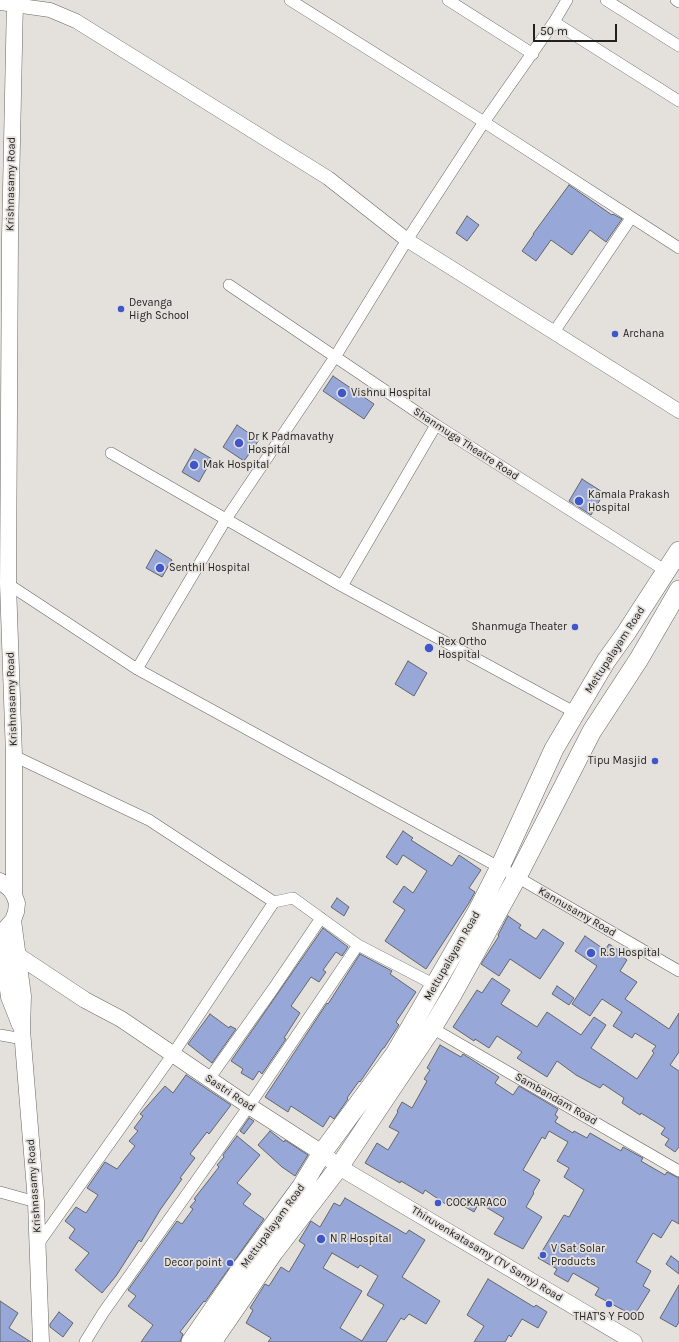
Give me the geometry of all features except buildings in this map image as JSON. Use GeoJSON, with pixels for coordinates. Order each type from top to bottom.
{"type":"FeatureCollection","features":[{"type":"Feature","properties":{"kind":"highway","name":"Mettupalayam Road"},"geometry":{"type":"LineString","coordinates":[[191,1342],[244,1265],[302,1186],[322,1153],[395,1054],[477,912],[500,868],[554,749],[606,660],[626,633],[679,551]]}},
{"type":"Feature","properties":{"kind":"highway","name":"Mettupalayam Road"},"geometry":{"type":"LineString","coordinates":[[217,1340],[273,1253],[339,1167],[432,1028],[518,877],[592,731],[638,659],[679,590]]}},
{"type":"Feature","properties":{"kind":"main road","name":"Krishnasamy Road"},"geometry":{"type":"LineString","coordinates":[[10,3],[8,584],[14,756],[14,895],[17,903],[16,912],[7,941],[9,997],[22,1035],[36,1202],[41,1342]]}},
{"type":"Feature","properties":{"kind":"main road"},"geometry":{"type":"LineString","coordinates":[[0,881],[10,889],[14,895]]}},
{"type":"Feature","properties":{"kind":"main road","name":"Sastri Road"},"geometry":{"type":"LineString","coordinates":[[7,941],[103,1003],[121,1019],[249,1106],[322,1153],[339,1167]]}},
{"type":"Feature","properties":{"kind":"main road","name":"Thiruvenkatasamy (TV Samy) Road"},"geometry":{"type":"LineString","coordinates":[[339,1167],[634,1342]]}},
{"type":"Feature","properties":{"kind":"street"},"geometry":{"type":"LineString","coordinates":[[290,0],[484,122],[679,248]]}},
{"type":"Feature","properties":{"kind":"street"},"geometry":{"type":"LineString","coordinates":[[448,0],[533,54]]}},
{"type":"Feature","properties":{"kind":"street"},"geometry":{"type":"LineString","coordinates":[[138,669],[226,519],[335,357],[407,240],[484,122],[533,54],[567,0]]}},
{"type":"Feature","properties":{"kind":"street"},"geometry":{"type":"LineString","coordinates":[[606,0],[679,46]]}},
{"type":"Feature","properties":{"kind":"street"},"geometry":{"type":"LineString","coordinates":[[10,3],[50,10],[76,21],[328,178],[407,240],[679,411]]}},
{"type":"Feature","properties":{"kind":"street"},"geometry":{"type":"LineString","coordinates":[[554,22],[679,101]]}},
{"type":"Feature","properties":{"kind":"street"},"geometry":{"type":"LineString","coordinates":[[554,332],[631,218]]}},
{"type":"Feature","properties":{"kind":"street","name":"Shanmuga Theatre Road"},"geometry":{"type":"LineString","coordinates":[[229,285],[436,425],[666,571]]}},
{"type":"Feature","properties":{"kind":"street"},"geometry":{"type":"LineString","coordinates":[[342,586],[436,425]]}},
{"type":"Feature","properties":{"kind":"street"},"geometry":{"type":"LineString","coordinates":[[111,453],[342,586],[576,713]]}},
{"type":"Feature","properties":{"kind":"street","name":"Kannusamy Road"},"geometry":{"type":"LineString","coordinates":[[8,584],[138,669],[518,877],[679,971]]}},
{"type":"Feature","properties":{"kind":"street"},"geometry":{"type":"LineString","coordinates":[[14,756],[149,820],[274,902]]}},
{"type":"Feature","properties":{"kind":"street"},"geometry":{"type":"LineString","coordinates":[[38,1244],[173,1054],[274,902],[293,898],[358,945],[435,985]]}},
{"type":"Feature","properties":{"kind":"street"},"geometry":{"type":"LineString","coordinates":[[209,1079],[321,918]]}},
{"type":"Feature","properties":{"kind":"street"},"geometry":{"type":"LineString","coordinates":[[85,1342],[103,1313],[249,1106],[358,945]]}},
{"type":"Feature","properties":{"kind":"street","name":"Sambandam Road"},"geometry":{"type":"LineString","coordinates":[[432,1028],[679,1171]]}},
{"type":"Feature","properties":{"kind":"street"},"geometry":{"type":"LineString","coordinates":[[0,1035],[22,1035]]}},
{"type":"Feature","properties":{"kind":"street"},"geometry":{"type":"LineString","coordinates":[[0,1192],[36,1202]]}},
{"type":"Feature","properties":{"kind":"place","name":"Devanga High School"},"geometry":{"type":"Point","coordinates":[121,309]}},
{"type":"Feature","properties":{"kind":"place","name":"Archana"},"geometry":{"type":"Point","coordinates":[615,334]}},
{"type":"Feature","properties":{"kind":"place","name":"Vishnu Hospital"},"geometry":{"type":"Point","coordinates":[342,393]}},
{"type":"Feature","properties":{"kind":"place","name":"Dr K Padmavathy Hospital"},"geometry":{"type":"Point","coordinates":[239,443]}},
{"type":"Feature","properties":{"kind":"place","name":"Mak Hospital"},"geometry":{"type":"Point","coordinates":[194,465]}},
{"type":"Feature","properties":{"kind":"place","name":"Kamala Prakash Hospital"},"geometry":{"type":"Point","coordinates":[579,501]}},
{"type":"Feature","properties":{"kind":"place","name":"Senthil Hospital"},"geometry":{"type":"Point","coordinates":[160,568]}},
{"type":"Feature","properties":{"kind":"place","name":"Shanmuga Theater"},"geometry":{"type":"Point","coordinates":[575,627]}},
{"type":"Feature","properties":{"kind":"place","name":"Rex Ortho Hospital"},"geometry":{"type":"Point","coordinates":[429,648]}},
{"type":"Feature","properties":{"kind":"place","name":"Tipu Masjid"},"geometry":{"type":"Point","coordinates":[655,761]}},
{"type":"Feature","properties":{"kind":"place","name":"R.S Hospital"},"geometry":{"type":"Point","coordinates":[591,953]}},
{"type":"Feature","properties":{"kind":"place","name":"COCKARACO"},"geometry":{"type":"Point","coordinates":[438,1203]}},
{"type":"Feature","properties":{"kind":"place","name":"N R Hospital"},"geometry":{"type":"Point","coordinates":[321,1239]}},
{"type":"Feature","properties":{"kind":"place","name":"V Sat Solar Products"},"geometry":{"type":"Point","coordinates":[543,1255]}},
{"type":"Feature","properties":{"kind":"place","name":"Decor point"},"geometry":{"type":"Point","coordinates":[230,1263]}},
{"type":"Feature","properties":{"kind":"place","name":"THAT'S Y FOOD"},"geometry":{"type":"Point","coordinates":[609,1304]}}]}
